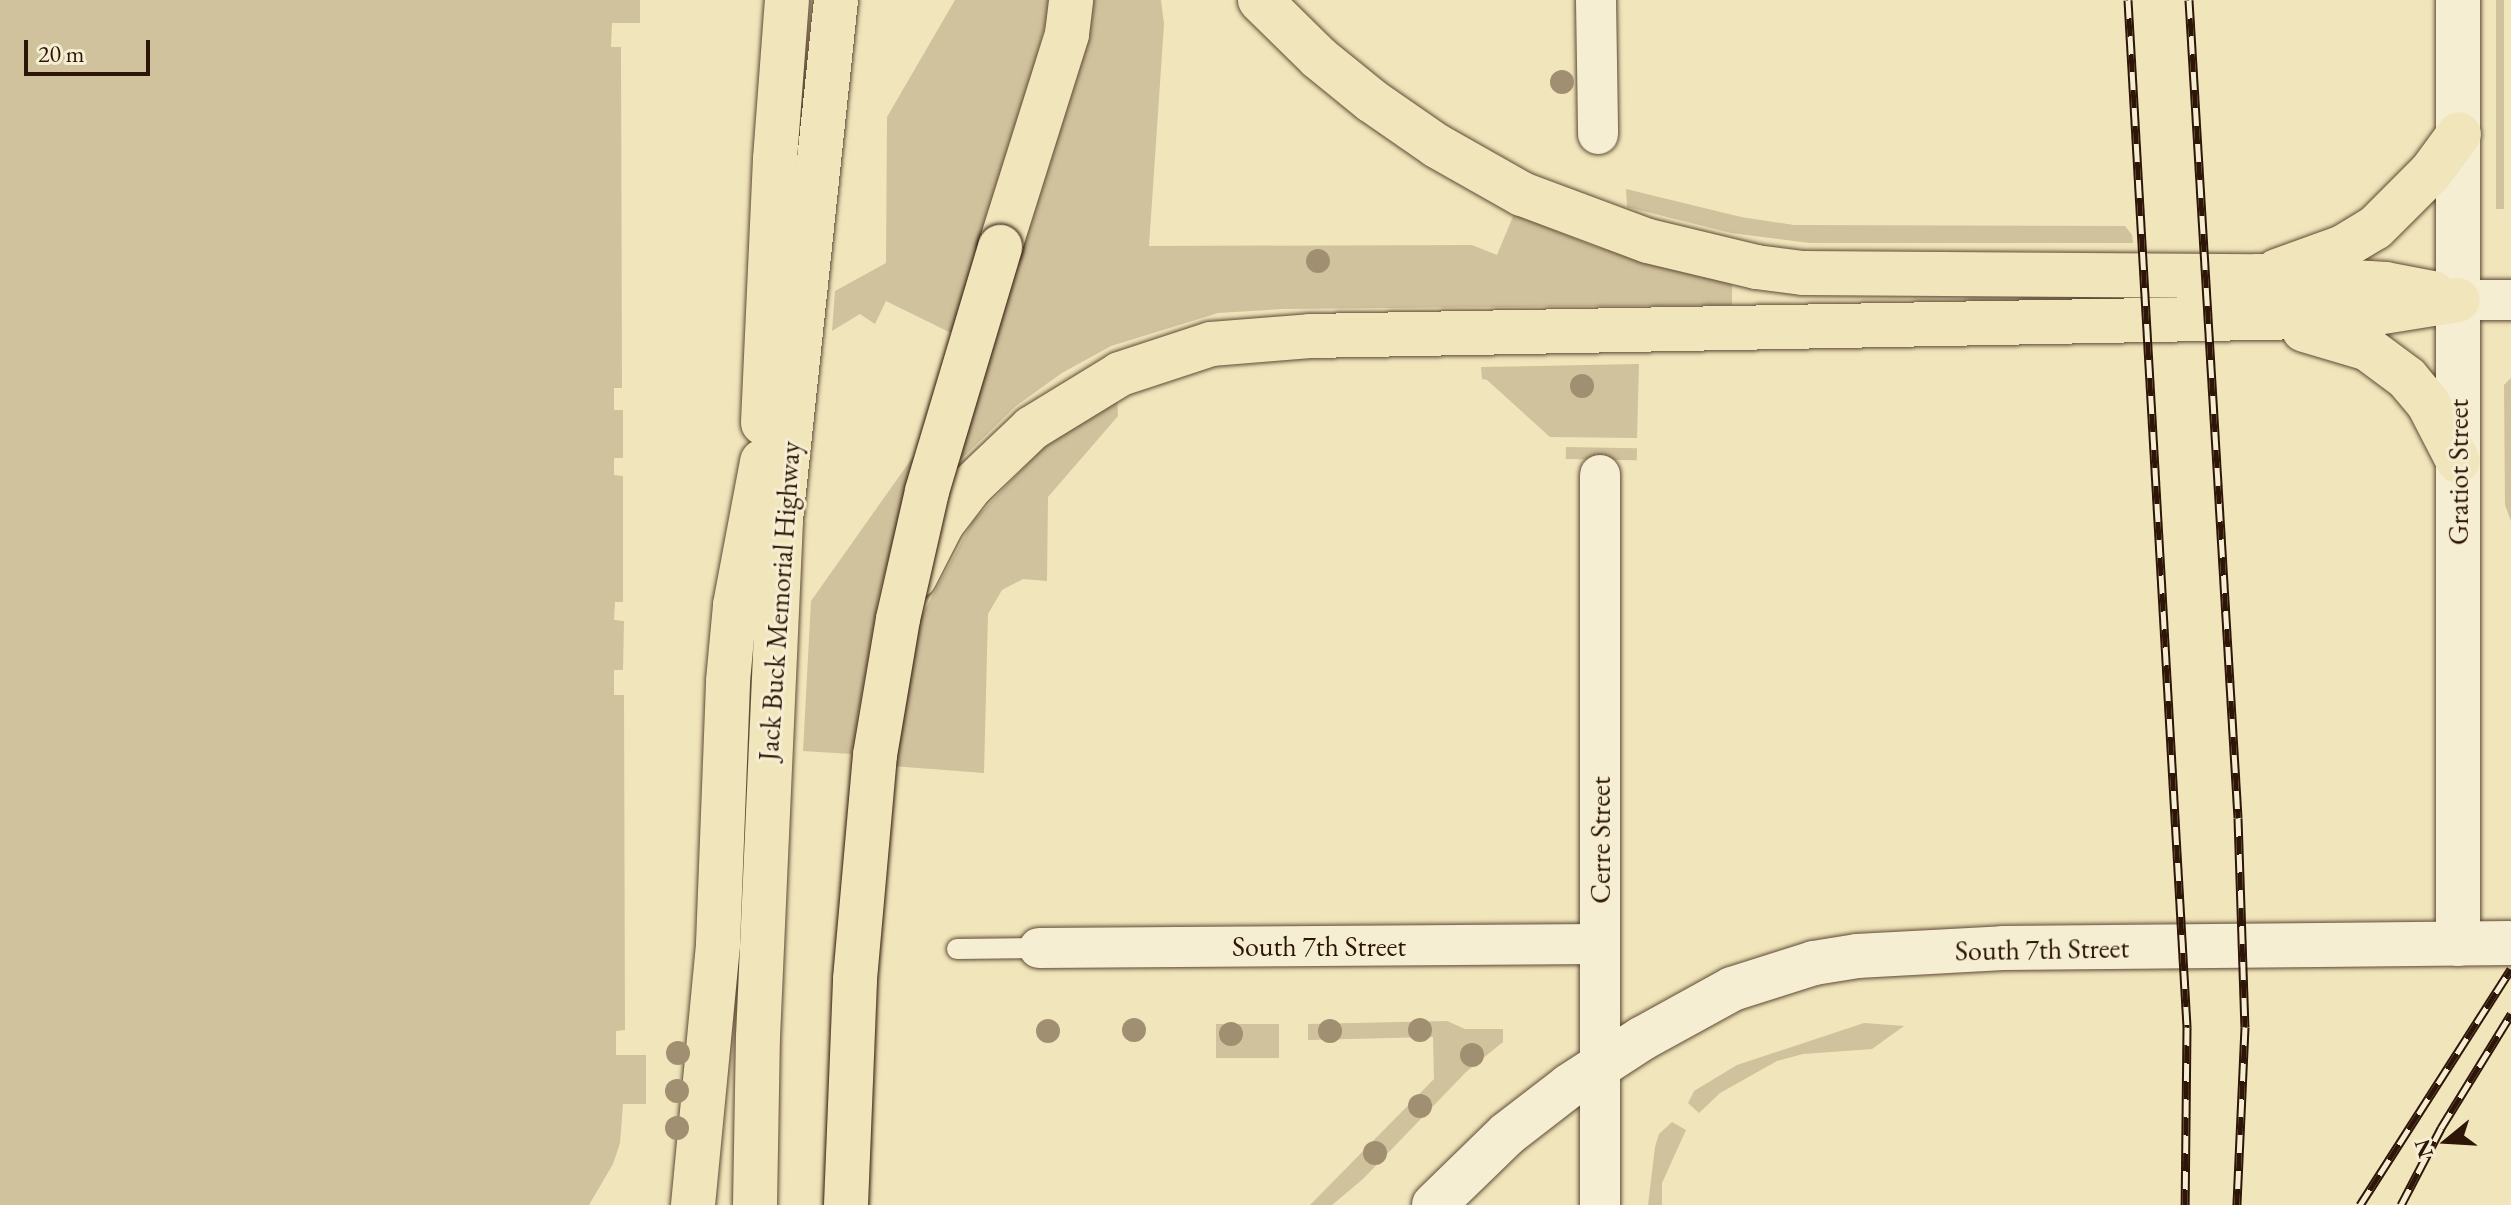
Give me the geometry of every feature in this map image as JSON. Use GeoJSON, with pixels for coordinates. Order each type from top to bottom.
{"type":"FeatureCollection","features":[{"type":"Feature","properties":{"kind":"highway","name":"Jack Buck Memorial Highway"},"geometry":{"type":"LineString","coordinates":[[754,1205],[762,462],[775,159],[787,0]]}},
{"type":"Feature","properties":{"kind":"highway","name":"Jack Buck Memorial Highway"},"geometry":{"type":"LineString","coordinates":[[754,1205],[760,960],[781,520],[836,0]]}},
{"type":"Feature","properties":{"kind":"highway"},"geometry":{"type":"LineString","coordinates":[[845,1205],[855,979],[875,755],[898,619],[917,532],[1000,247],[1067,34],[1071,0]]}},
{"type":"Feature","properties":{"kind":"highway"},"geometry":{"type":"LineString","coordinates":[[1260,0],[1319,58],[1372,101],[1437,146],[1522,194],[1648,241],[1756,267],[1803,273],[2258,276],[2386,284],[2458,300]]}},
{"type":"Feature","properties":{"kind":"highway"},"geometry":{"type":"LineString","coordinates":[[2258,276],[2304,263],[2375,228],[2431,172],[2459,134]]}},
{"type":"Feature","properties":{"kind":"highway"},"geometry":{"type":"LineString","coordinates":[[845,1205],[854,979],[873,756],[901,613],[918,569],[942,524],[971,486],[1032,428],[1107,381],[1162,357],[1211,344],[1310,336],[2358,316],[2458,300]]}},
{"type":"Feature","properties":{"kind":"highway"},"geometry":{"type":"LineString","coordinates":[[2259,319],[2343,339],[2385,360],[2428,403],[2458,461]]}},
{"type":"Feature","properties":{"kind":"highway"},"geometry":{"type":"LineString","coordinates":[[693,1205],[718,944],[729,666],[735,605],[762,462]]}},
{"type":"Feature","properties":{"kind":"main road","name":"Gratiot Street"},"geometry":{"type":"LineString","coordinates":[[2458,0],[2458,944]]}},
{"type":"Feature","properties":{"kind":"main road","name":"South 7th Street"},"geometry":{"type":"LineString","coordinates":[[1434,1205],[1507,1134],[1599,1066],[1732,989],[1814,963],[1857,956],[2003,948],[2511,943]]}},
{"type":"Feature","properties":{"kind":"street"},"geometry":{"type":"LineString","coordinates":[[1596,0],[1598,134]]}},
{"type":"Feature","properties":{"kind":"street"},"geometry":{"type":"LineString","coordinates":[[2458,300],[2511,300]]}},
{"type":"Feature","properties":{"kind":"street","name":"Cerre Street"},"geometry":{"type":"LineString","coordinates":[[1600,475],[1600,1205]]}},
{"type":"Feature","properties":{"kind":"street","name":"South 7th Street"},"geometry":{"type":"LineString","coordinates":[[1039,948],[1599,944]]}},
{"type":"Feature","properties":{"kind":"lane"},"geometry":{"type":"LineString","coordinates":[[957,949],[1039,948]]}},
{"type":"Feature","properties":{"kind":"shaded area"},"geometry":{"type":"Polygon","coordinates":[[[0,0],[640,0],[640,23],[612,23],[611,47],[621,47],[622,388],[614,388],[614,410],[623,410],[623,458],[614,458],[614,475],[623,476],[623,602],[615,602],[614,620],[624,621],[623,670],[614,670],[614,695],[624,695],[625,1030],[616,1031],[616,1055],[646,1055],[646,1104],[623,1104],[620,1143],[613,1164],[589,1205],[0,1205],[0,0]]]}},
{"type":"Feature","properties":{"kind":"shaded area"},"geometry":{"type":"Polygon","coordinates":[[[955,0],[1052,0],[1029,85],[951,333],[886,301],[875,324],[860,314],[832,331],[835,291],[886,263],[887,117],[955,0]]]}},
{"type":"Feature","properties":{"kind":"shaded area"},"geometry":{"type":"Polygon","coordinates":[[[1091,0],[1161,0],[1164,24],[1149,246],[1472,245],[1497,255],[1514,214],[1594,246],[1732,284],[1732,305],[1283,309],[1218,313],[1111,346],[1062,373],[1016,406],[952,468],[1091,0]]]}},
{"type":"Feature","properties":{"kind":"shaded area"},"geometry":{"type":"Polygon","coordinates":[[[2496,0],[2504,0],[2504,209],[2496,209],[2496,0]]]}},
{"type":"Feature","properties":{"kind":"shaded area"},"geometry":{"type":"Polygon","coordinates":[[[1626,189],[1741,217],[1794,225],[2125,226],[2132,235],[2133,243],[1810,243],[1731,233],[1627,207],[1626,189]]]}},
{"type":"Feature","properties":{"kind":"shaded area"},"geometry":{"type":"Polygon","coordinates":[[[1639,364],[1637,438],[1550,437],[1487,380],[1482,379],[1481,367],[1639,364]]]}},
{"type":"Feature","properties":{"kind":"shaded area"},"geometry":{"type":"Polygon","coordinates":[[[2511,378],[2511,521],[2505,505],[2504,385],[2511,378]]]}},
{"type":"Feature","properties":{"kind":"shaded area"},"geometry":{"type":"Polygon","coordinates":[[[1117,396],[1118,416],[1048,497],[1047,581],[1023,579],[1002,590],[988,614],[984,773],[892,766],[913,632],[973,521],[1055,435],[1117,396]]]}},
{"type":"Feature","properties":{"kind":"shaded area"},"geometry":{"type":"Polygon","coordinates":[[[1566,447],[1637,448],[1637,460],[1566,459],[1566,447]]]}},
{"type":"Feature","properties":{"kind":"shaded area"},"geometry":{"type":"Polygon","coordinates":[[[915,454],[878,598],[851,754],[803,751],[811,601],[915,454]]]}},
{"type":"Feature","properties":{"kind":"shaded area"},"geometry":{"type":"Polygon","coordinates":[[[1447,1021],[1465,1029],[1503,1029],[1503,1042],[1466,1072],[1363,1179],[1332,1205],[1310,1205],[1434,1079],[1433,1037],[1308,1040],[1308,1024],[1447,1021]]]}},
{"type":"Feature","properties":{"kind":"shaded area"},"geometry":{"type":"Polygon","coordinates":[[[1864,1023],[1904,1026],[1872,1049],[1803,1054],[1777,1061],[1720,1093],[1699,1113],[1688,1103],[1694,1091],[1737,1065],[1864,1023]]]}},
{"type":"Feature","properties":{"kind":"shaded area"},"geometry":{"type":"Polygon","coordinates":[[[1216,1024],[1279,1024],[1279,1058],[1216,1058],[1216,1024]]]}},
{"type":"Feature","properties":{"kind":"shaded area"},"geometry":{"type":"Polygon","coordinates":[[[1672,1122],[1686,1130],[1662,1183],[1662,1205],[1648,1205],[1655,1147],[1659,1134],[1672,1122]]]}},
{"type":"Feature","properties":{"kind":"railway"},"geometry":{"type":"LineString","coordinates":[[2128,0],[2187,1027],[2185,1205]]}},
{"type":"Feature","properties":{"kind":"railway"},"geometry":{"type":"LineString","coordinates":[[2189,0],[2238,818],[2245,1027],[2237,1205]]}},
{"type":"Feature","properties":{"kind":"railway"},"geometry":{"type":"LineString","coordinates":[[2360,1205],[2511,969]]}},
{"type":"Feature","properties":{"kind":"railway"},"geometry":{"type":"LineString","coordinates":[[2401,1205],[2441,1128],[2511,1014]]}}]}
